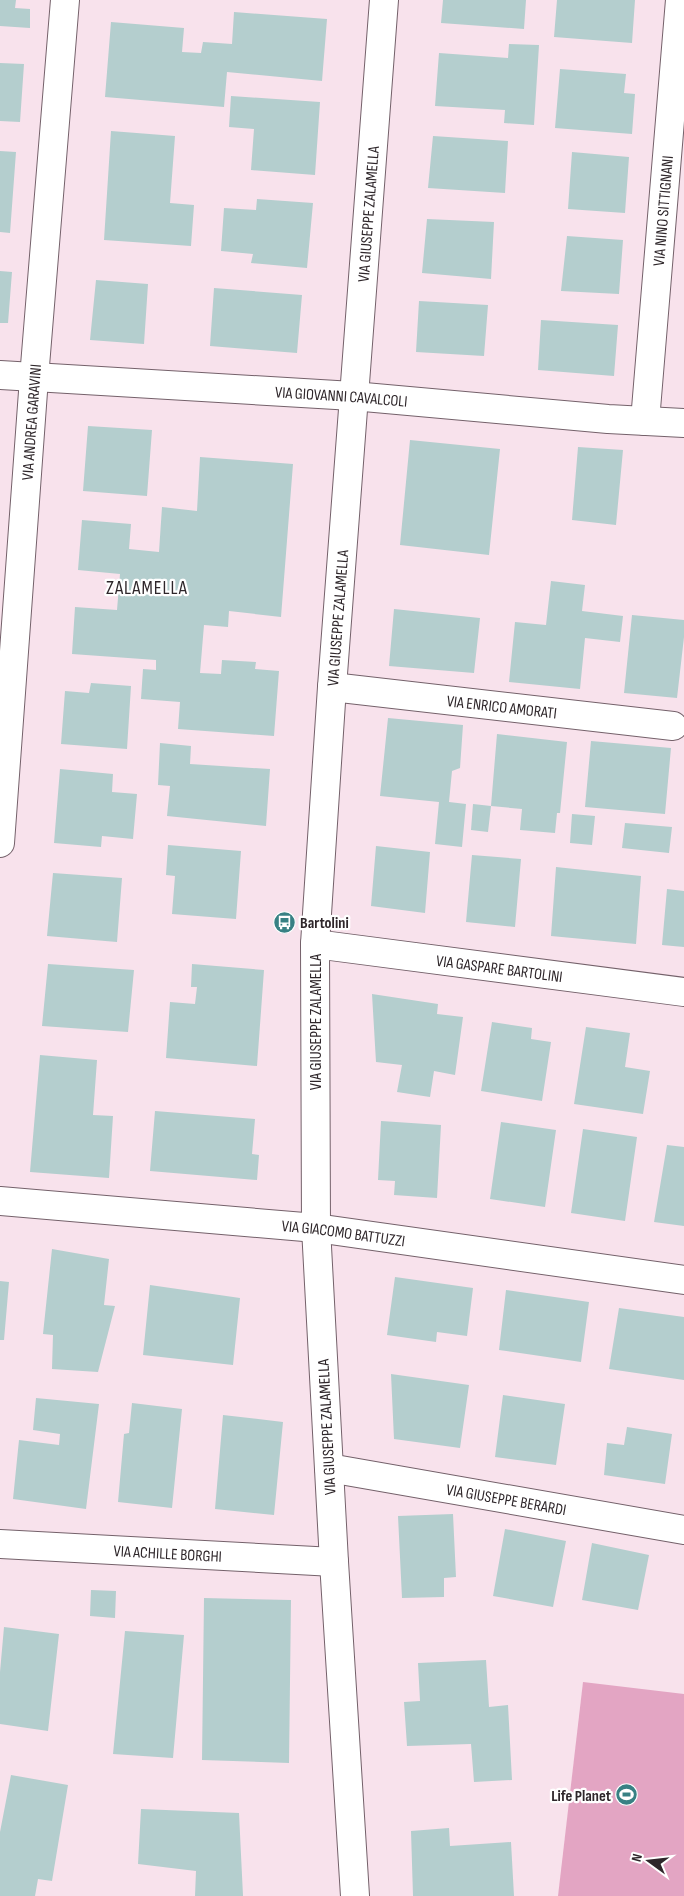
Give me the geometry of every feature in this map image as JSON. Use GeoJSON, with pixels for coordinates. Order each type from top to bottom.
{"type":"FeatureCollection","features":[{"type":"Feature","properties":{"kind":"street","name":"VIA ANDREA GARAVINI"},"geometry":{"type":"LineString","coordinates":[[0,843],[34,378],[65,0]]}},
{"type":"Feature","properties":{"kind":"street","name":"VIA GIUSEPPE ZALAMELLA"},"geometry":{"type":"LineString","coordinates":[[355,1896],[328,1468],[316,1228],[315,944],[353,396],[384,0]]}},
{"type":"Feature","properties":{"kind":"street","name":"VIA NINO SITTIGNANI"},"geometry":{"type":"LineString","coordinates":[[645,421],[680,0]]}},
{"type":"Feature","properties":{"kind":"street","name":"VIA GIOVANNI CAVALCOLI"},"geometry":{"type":"LineString","coordinates":[[0,375],[353,396],[684,424]]}},
{"type":"Feature","properties":{"kind":"street","name":"VIA ENRICO AMORATI"},"geometry":{"type":"LineString","coordinates":[[332,687],[673,726]]}},
{"type":"Feature","properties":{"kind":"street","name":"VIA GASPARE BARTOLINI"},"geometry":{"type":"LineString","coordinates":[[315,944],[684,992]]}},
{"type":"Feature","properties":{"kind":"street","name":"VIA GIACOMO BATTUZZI"},"geometry":{"type":"LineString","coordinates":[[0,1201],[316,1228],[684,1280]]}},
{"type":"Feature","properties":{"kind":"street","name":"VIA GIUSEPPE BERARDI"},"geometry":{"type":"LineString","coordinates":[[328,1468],[684,1530]]}},
{"type":"Feature","properties":{"kind":"street","name":"VIA ACHILLE BORGHI"},"geometry":{"type":"LineString","coordinates":[[0,1544],[334,1562]]}},
{"type":"Feature","properties":{"kind":"shaded area","name":"Life Planet"},"geometry":{"type":"Polygon","coordinates":[[[583,1682],[684,1694],[684,1896],[558,1896],[583,1682]]]}},
{"type":"Feature","properties":{"kind":"building"},"geometry":{"type":"Polygon","coordinates":[[[0,0],[16,0],[15,8],[30,9],[30,28],[0,26],[0,0]]]}},
{"type":"Feature","properties":{"kind":"building"},"geometry":{"type":"Polygon","coordinates":[[[443,0],[526,0],[524,29],[441,23],[443,0]]]}},
{"type":"Feature","properties":{"kind":"building"},"geometry":{"type":"Polygon","coordinates":[[[557,0],[635,0],[632,43],[554,37],[557,0]]]}},
{"type":"Feature","properties":{"kind":"building"},"geometry":{"type":"Polygon","coordinates":[[[234,12],[327,19],[322,81],[227,72],[224,107],[105,97],[111,22],[184,28],[182,52],[201,53],[203,42],[232,44],[234,12]]]}},
{"type":"Feature","properties":{"kind":"building"},"geometry":{"type":"Polygon","coordinates":[[[509,44],[539,45],[534,125],[504,123],[505,110],[435,106],[439,53],[508,58],[509,44]]]}},
{"type":"Feature","properties":{"kind":"building"},"geometry":{"type":"Polygon","coordinates":[[[0,63],[24,64],[20,122],[0,121],[0,63]]]}},
{"type":"Feature","properties":{"kind":"building"},"geometry":{"type":"Polygon","coordinates":[[[560,69],[626,74],[624,93],[635,94],[632,134],[555,128],[560,69]]]}},
{"type":"Feature","properties":{"kind":"building"},"geometry":{"type":"Polygon","coordinates":[[[231,96],[320,102],[315,175],[251,170],[254,129],[229,127],[231,96]]]}},
{"type":"Feature","properties":{"kind":"building"},"geometry":{"type":"Polygon","coordinates":[[[111,131],[175,136],[170,203],[194,205],[191,246],[104,240],[111,131]]]}},
{"type":"Feature","properties":{"kind":"building"},"geometry":{"type":"Polygon","coordinates":[[[433,136],[508,141],[505,193],[428,188],[433,136]]]}},
{"type":"Feature","properties":{"kind":"building"},"geometry":{"type":"Polygon","coordinates":[[[0,151],[16,152],[10,233],[0,232],[0,151]]]}},
{"type":"Feature","properties":{"kind":"building"},"geometry":{"type":"Polygon","coordinates":[[[572,152],[629,157],[625,213],[568,209],[572,152]]]}},
{"type":"Feature","properties":{"kind":"building"},"geometry":{"type":"Polygon","coordinates":[[[257,199],[313,203],[307,268],[251,263],[253,254],[221,251],[224,208],[256,210],[257,199]]]}},
{"type":"Feature","properties":{"kind":"building"},"geometry":{"type":"Polygon","coordinates":[[[427,219],[494,222],[491,279],[422,273],[427,219]]]}},
{"type":"Feature","properties":{"kind":"building"},"geometry":{"type":"Polygon","coordinates":[[[567,236],[623,240],[619,294],[561,291],[567,236]]]}},
{"type":"Feature","properties":{"kind":"building"},"geometry":{"type":"Polygon","coordinates":[[[0,271],[12,272],[8,323],[0,323],[0,271]]]}},
{"type":"Feature","properties":{"kind":"building"},"geometry":{"type":"Polygon","coordinates":[[[96,280],[148,284],[144,344],[90,340],[96,280]]]}},
{"type":"Feature","properties":{"kind":"building"},"geometry":{"type":"Polygon","coordinates":[[[214,288],[302,295],[297,353],[210,346],[214,288]]]}},
{"type":"Feature","properties":{"kind":"building"},"geometry":{"type":"Polygon","coordinates":[[[419,301],[488,305],[484,356],[416,352],[419,301]]]}},
{"type":"Feature","properties":{"kind":"building"},"geometry":{"type":"Polygon","coordinates":[[[541,320],[618,325],[614,376],[538,370],[541,320]]]}},
{"type":"Feature","properties":{"kind":"building"},"geometry":{"type":"Polygon","coordinates":[[[88,426],[152,430],[147,496],[83,491],[88,426]]]}},
{"type":"Feature","properties":{"kind":"building"},"geometry":{"type":"Polygon","coordinates":[[[410,440],[500,449],[489,555],[400,545],[410,440]]]}},
{"type":"Feature","properties":{"kind":"building"},"geometry":{"type":"Polygon","coordinates":[[[578,447],[623,450],[616,525],[572,520],[578,447]]]}},
{"type":"Feature","properties":{"kind":"building"},"geometry":{"type":"Polygon","coordinates":[[[200,457],[293,464],[281,617],[229,611],[228,627],[204,625],[200,673],[221,674],[222,660],[256,662],[255,669],[279,671],[274,736],[178,729],[180,702],[141,699],[143,669],[156,670],[156,660],[72,654],[75,607],[117,610],[120,574],[78,570],[82,520],[131,524],[129,549],[159,552],[162,507],[197,511],[200,457]]]}},
{"type":"Feature","properties":{"kind":"building"},"geometry":{"type":"Polygon","coordinates":[[[551,581],[585,585],[582,611],[623,616],[620,642],[585,638],[580,689],[509,682],[515,622],[546,625],[551,581]]]}},
{"type":"Feature","properties":{"kind":"building"},"geometry":{"type":"Polygon","coordinates":[[[394,609],[480,618],[474,673],[389,666],[394,609]]]}},
{"type":"Feature","properties":{"kind":"building"},"geometry":{"type":"Polygon","coordinates":[[[632,615],[684,620],[684,637],[677,698],[624,693],[632,615]]]}},
{"type":"Feature","properties":{"kind":"building"},"geometry":{"type":"Polygon","coordinates":[[[91,683],[131,686],[127,749],[61,744],[65,691],[89,693],[91,683]]]}},
{"type":"Feature","properties":{"kind":"building"},"geometry":{"type":"Polygon","coordinates":[[[388,718],[463,725],[460,768],[452,771],[449,802],[466,804],[462,847],[435,844],[439,802],[380,796],[388,718]]]}},
{"type":"Feature","properties":{"kind":"building"},"geometry":{"type":"Polygon","coordinates":[[[497,734],[567,742],[560,813],[557,813],[555,833],[520,830],[522,809],[491,806],[497,734]]]}},
{"type":"Feature","properties":{"kind":"building"},"geometry":{"type":"Polygon","coordinates":[[[591,741],[671,748],[665,814],[585,807],[591,741]]]}},
{"type":"Feature","properties":{"kind":"building"},"geometry":{"type":"Polygon","coordinates":[[[160,743],[191,746],[190,764],[270,769],[266,826],[167,816],[170,786],[158,785],[160,743]]]}},
{"type":"Feature","properties":{"kind":"building"},"geometry":{"type":"Polygon","coordinates":[[[60,769],[113,774],[112,792],[137,794],[133,839],[102,836],[101,847],[54,843],[60,769]]]}},
{"type":"Feature","properties":{"kind":"building"},"geometry":{"type":"Polygon","coordinates":[[[473,804],[491,806],[488,832],[471,830],[473,804]]]}},
{"type":"Feature","properties":{"kind":"building"},"geometry":{"type":"Polygon","coordinates":[[[572,814],[595,816],[592,845],[570,843],[572,814]]]}},
{"type":"Feature","properties":{"kind":"building"},"geometry":{"type":"Polygon","coordinates":[[[625,823],[672,827],[669,853],[622,848],[625,823]]]}},
{"type":"Feature","properties":{"kind":"building"},"geometry":{"type":"Polygon","coordinates":[[[168,845],[241,851],[236,919],[172,914],[175,876],[166,875],[168,845]]]}},
{"type":"Feature","properties":{"kind":"building"},"geometry":{"type":"Polygon","coordinates":[[[376,846],[430,852],[425,913],[371,906],[376,846]]]}},
{"type":"Feature","properties":{"kind":"building"},"geometry":{"type":"Polygon","coordinates":[[[472,855],[521,859],[515,927],[466,922],[472,855]]]}},
{"type":"Feature","properties":{"kind":"building"},"geometry":{"type":"Polygon","coordinates":[[[556,867],[641,876],[636,944],[551,936],[556,867]]]}},
{"type":"Feature","properties":{"kind":"building"},"geometry":{"type":"Polygon","coordinates":[[[53,873],[122,878],[117,942],[47,936],[53,873]]]}},
{"type":"Feature","properties":{"kind":"building"},"geometry":{"type":"Polygon","coordinates":[[[667,889],[684,891],[684,947],[662,945],[667,889]]]}},
{"type":"Feature","properties":{"kind":"building"},"geometry":{"type":"Polygon","coordinates":[[[48,964],[134,970],[128,1032],[42,1026],[48,964]]]}},
{"type":"Feature","properties":{"kind":"building"},"geometry":{"type":"Polygon","coordinates":[[[192,964],[264,970],[257,1066],[166,1058],[170,1002],[195,1004],[197,987],[191,987],[192,964]]]}},
{"type":"Feature","properties":{"kind":"building"},"geometry":{"type":"Polygon","coordinates":[[[372,994],[438,1004],[437,1014],[463,1017],[455,1075],[434,1071],[430,1097],[397,1092],[402,1065],[376,1062],[372,994]]]}},
{"type":"Feature","properties":{"kind":"building"},"geometry":{"type":"Polygon","coordinates":[[[492,1022],[532,1028],[531,1039],[551,1042],[542,1101],[481,1091],[492,1022]]]}},
{"type":"Feature","properties":{"kind":"building"},"geometry":{"type":"Polygon","coordinates":[[[586,1027],[630,1033],[625,1067],[650,1071],[643,1114],[574,1104],[586,1027]]]}},
{"type":"Feature","properties":{"kind":"building"},"geometry":{"type":"Polygon","coordinates":[[[40,1055],[97,1060],[93,1115],[113,1116],[109,1178],[30,1172],[40,1055]]]}},
{"type":"Feature","properties":{"kind":"building"},"geometry":{"type":"Polygon","coordinates":[[[155,1111],[255,1119],[252,1154],[259,1155],[257,1180],[150,1171],[155,1111]]]}},
{"type":"Feature","properties":{"kind":"building"},"geometry":{"type":"Polygon","coordinates":[[[381,1121],[441,1125],[437,1198],[394,1195],[395,1181],[378,1180],[381,1121]]]}},
{"type":"Feature","properties":{"kind":"building"},"geometry":{"type":"Polygon","coordinates":[[[501,1122],[556,1130],[545,1207],[490,1199],[501,1122]]]}},
{"type":"Feature","properties":{"kind":"building"},"geometry":{"type":"Polygon","coordinates":[[[583,1129],[637,1137],[625,1221],[571,1213],[583,1129]]]}},
{"type":"Feature","properties":{"kind":"building"},"geometry":{"type":"Polygon","coordinates":[[[667,1145],[684,1147],[684,1226],[654,1222],[667,1145]]]}},
{"type":"Feature","properties":{"kind":"building"},"geometry":{"type":"Polygon","coordinates":[[[52,1249],[109,1259],[104,1305],[115,1306],[98,1372],[52,1369],[53,1335],[43,1334],[52,1249]]]}},
{"type":"Feature","properties":{"kind":"building"},"geometry":{"type":"Polygon","coordinates":[[[395,1277],[473,1288],[467,1336],[437,1332],[436,1342],[387,1335],[395,1277]]]}},
{"type":"Feature","properties":{"kind":"building"},"geometry":{"type":"Polygon","coordinates":[[[0,1281],[9,1282],[4,1340],[0,1340],[0,1281]]]}},
{"type":"Feature","properties":{"kind":"building"},"geometry":{"type":"Polygon","coordinates":[[[150,1285],[240,1298],[233,1365],[143,1355],[150,1285]]]}},
{"type":"Feature","properties":{"kind":"building"},"geometry":{"type":"Polygon","coordinates":[[[506,1290],[589,1302],[581,1362],[499,1350],[506,1290]]]}},
{"type":"Feature","properties":{"kind":"building"},"geometry":{"type":"Polygon","coordinates":[[[619,1308],[684,1317],[684,1380],[609,1369],[619,1308]]]}},
{"type":"Feature","properties":{"kind":"building"},"geometry":{"type":"Polygon","coordinates":[[[391,1374],[469,1385],[460,1448],[394,1439],[391,1374]]]}},
{"type":"Feature","properties":{"kind":"building"},"geometry":{"type":"Polygon","coordinates":[[[503,1395],[565,1404],[556,1465],[495,1457],[503,1395]]]}},
{"type":"Feature","properties":{"kind":"building"},"geometry":{"type":"Polygon","coordinates":[[[36,1398],[99,1404],[86,1509],[13,1499],[19,1440],[59,1445],[60,1434],[33,1430],[36,1398]]]}},
{"type":"Feature","properties":{"kind":"building"},"geometry":{"type":"Polygon","coordinates":[[[132,1403],[182,1409],[172,1508],[118,1502],[124,1434],[129,1433],[132,1403]]]}},
{"type":"Feature","properties":{"kind":"building"},"geometry":{"type":"Polygon","coordinates":[[[223,1415],[283,1422],[274,1515],[215,1509],[223,1415]]]}},
{"type":"Feature","properties":{"kind":"building"},"geometry":{"type":"Polygon","coordinates":[[[627,1427],[672,1434],[665,1484],[604,1475],[607,1443],[624,1445],[627,1427]]]}},
{"type":"Feature","properties":{"kind":"building"},"geometry":{"type":"Polygon","coordinates":[[[453,1514],[456,1577],[444,1578],[444,1597],[402,1598],[398,1516],[453,1514]]]}},
{"type":"Feature","properties":{"kind":"building"},"geometry":{"type":"Polygon","coordinates":[[[505,1529],[566,1541],[553,1607],[493,1596],[505,1529]]]}},
{"type":"Feature","properties":{"kind":"building"},"geometry":{"type":"Polygon","coordinates":[[[592,1543],[649,1555],[638,1610],[582,1600],[592,1543]]]}},
{"type":"Feature","properties":{"kind":"building"},"geometry":{"type":"Polygon","coordinates":[[[91,1590],[116,1591],[115,1618],[90,1616],[91,1590]]]}},
{"type":"Feature","properties":{"kind":"building"},"geometry":{"type":"Polygon","coordinates":[[[204,1598],[291,1600],[289,1763],[202,1760],[204,1598]]]}},
{"type":"Feature","properties":{"kind":"building"},"geometry":{"type":"Polygon","coordinates":[[[4,1627],[59,1634],[48,1731],[0,1724],[0,1672],[4,1627]]]}},
{"type":"Feature","properties":{"kind":"building"},"geometry":{"type":"Polygon","coordinates":[[[125,1631],[184,1635],[173,1758],[113,1754],[125,1631]]]}},
{"type":"Feature","properties":{"kind":"building"},"geometry":{"type":"Polygon","coordinates":[[[486,1660],[489,1707],[508,1705],[512,1780],[474,1782],[471,1744],[407,1746],[404,1702],[420,1701],[418,1663],[486,1660]]]}},
{"type":"Feature","properties":{"kind":"building"},"geometry":{"type":"Polygon","coordinates":[[[11,1775],[68,1785],[52,1881],[38,1879],[35,1896],[0,1896],[0,1832],[11,1775]]]}},
{"type":"Feature","properties":{"kind":"building"},"geometry":{"type":"Polygon","coordinates":[[[141,1809],[239,1813],[243,1896],[195,1896],[196,1871],[138,1864],[141,1809]]]}},
{"type":"Feature","properties":{"kind":"building"},"geometry":{"type":"Polygon","coordinates":[[[449,1828],[450,1846],[511,1842],[514,1896],[413,1896],[411,1831],[449,1828]]]}},
{"type":"Feature","properties":{"kind":"place","name":"Bartolini"},"geometry":{"type":"Point","coordinates":[284,922]}},
{"type":"Feature","properties":{"kind":"place","name":"Life Planet"},"geometry":{"type":"Point","coordinates":[627,1795]}},
{"type":"Feature","properties":{"kind":"district","name":"ZALAMELLA"},"geometry":{"type":"Point","coordinates":[147,587]}}]}
